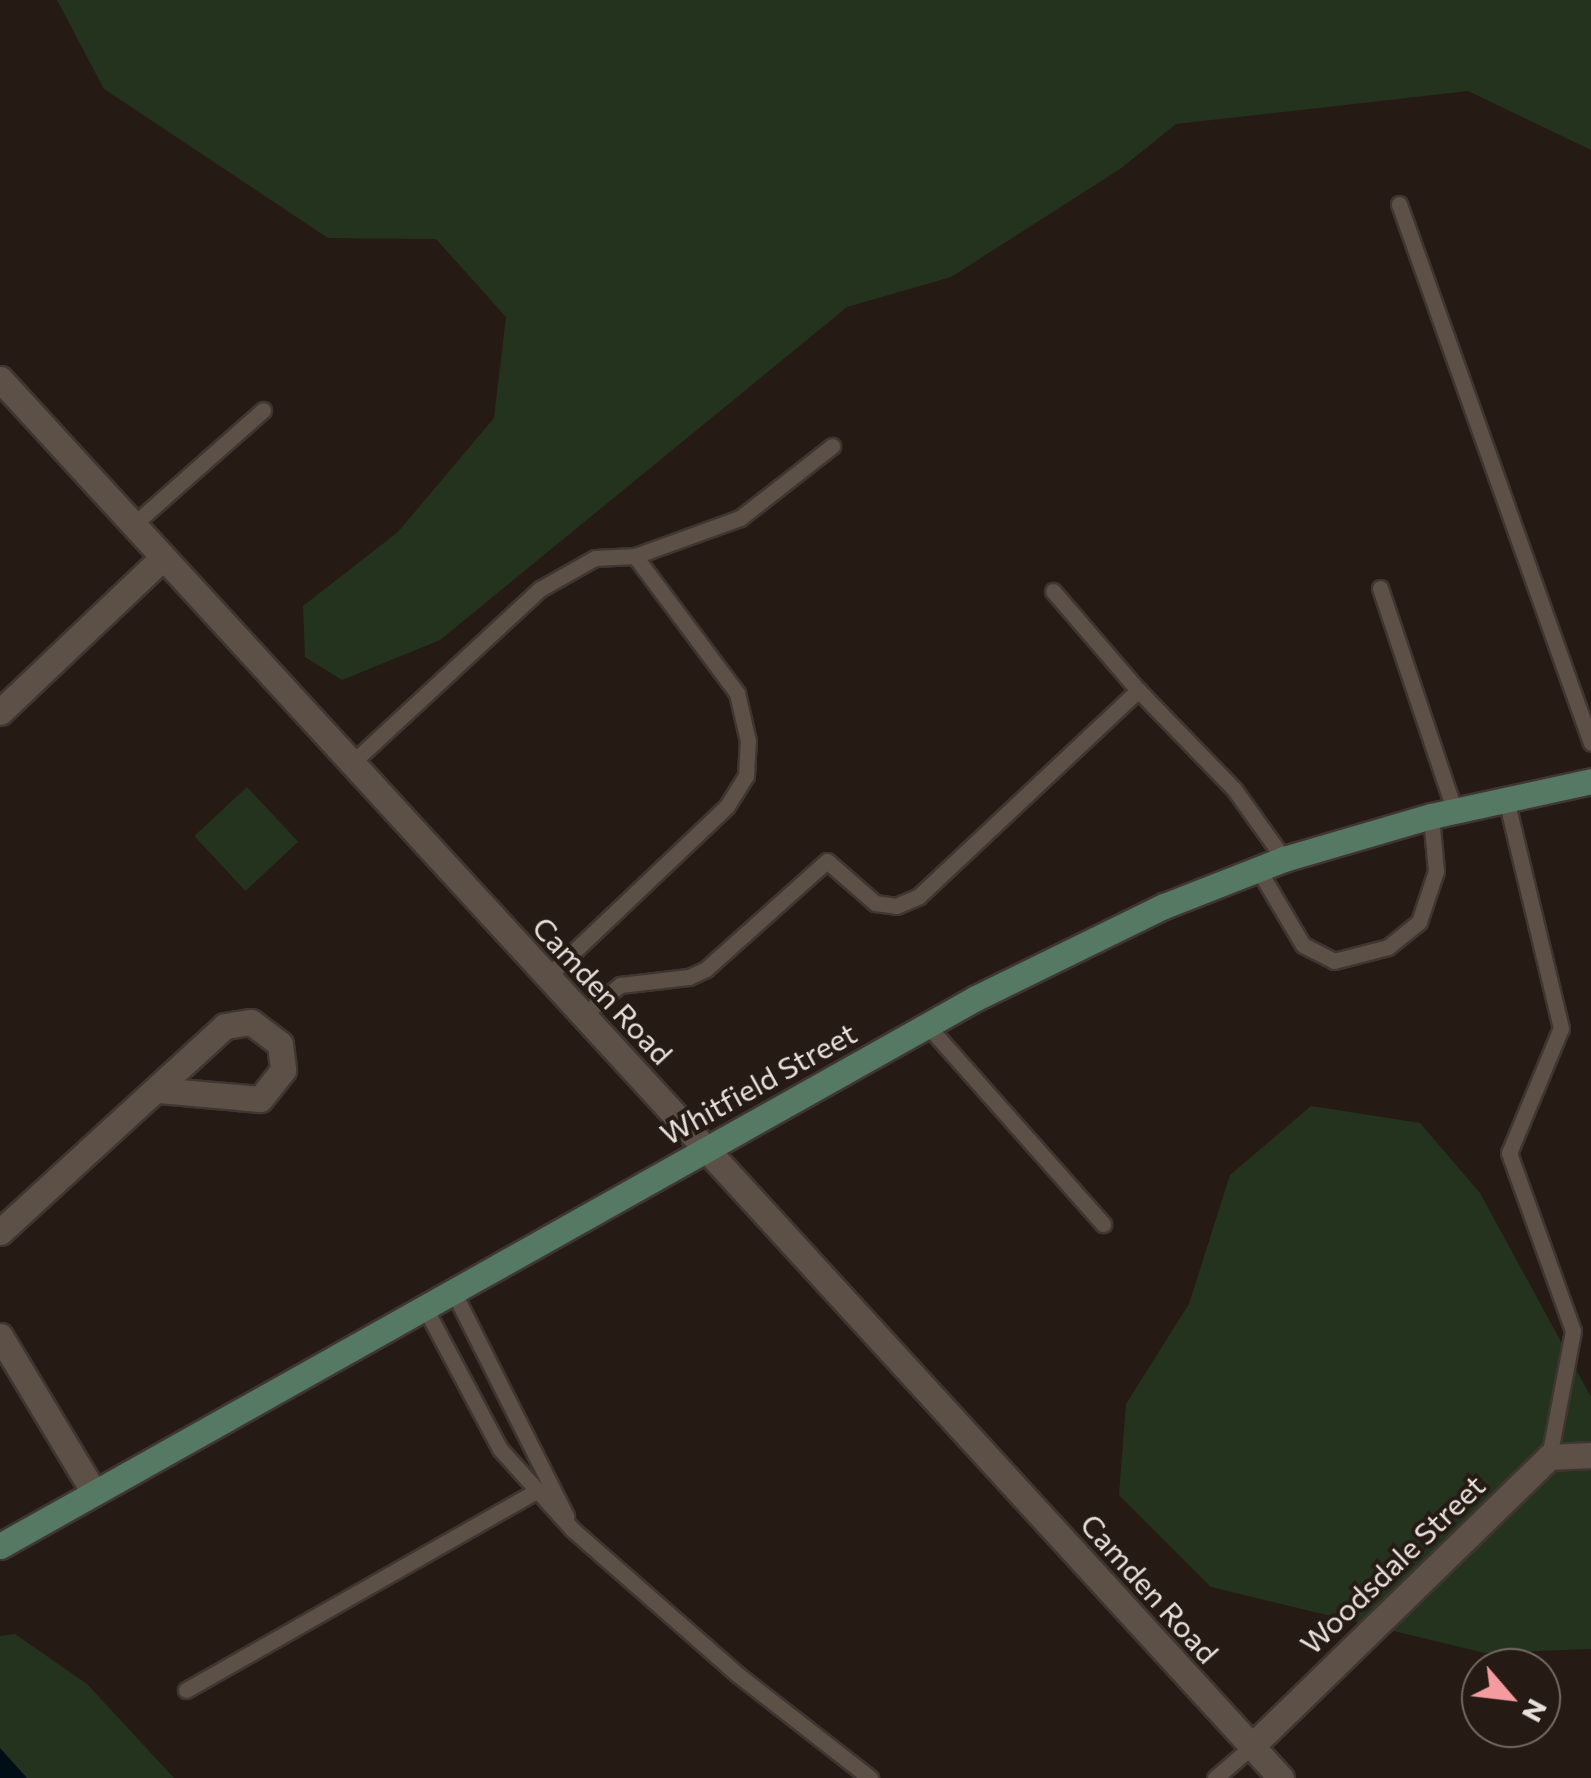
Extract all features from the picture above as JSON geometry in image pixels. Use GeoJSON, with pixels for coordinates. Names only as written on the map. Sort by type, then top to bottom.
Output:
{"type":"FeatureCollection","features":[{"type":"Feature","properties":{"kind":"main road","name":"Whitfield Street"},"geometry":{"type":"LineString","coordinates":[[0,1546],[927,1026],[1164,906],[1284,859],[1443,812],[1591,781]]}},
{"type":"Feature","properties":{"kind":"street","name":"Camden Road"},"geometry":{"type":"LineString","coordinates":[[0,379],[1280,1778]]}},
{"type":"Feature","properties":{"kind":"street"},"geometry":{"type":"LineString","coordinates":[[0,711],[161,559]]}},
{"type":"Feature","properties":{"kind":"street"},"geometry":{"type":"LineString","coordinates":[[0,1232],[225,1026],[251,1022],[280,1044],[283,1070],[260,1099],[158,1090]]}},
{"type":"Feature","properties":{"kind":"street"},"geometry":{"type":"LineString","coordinates":[[0,1336],[93,1491]]}},
{"type":"Feature","properties":{"kind":"street"},"geometry":{"type":"LineString","coordinates":[[1550,1456],[1591,1454]]}},
{"type":"Feature","properties":{"kind":"street","name":"Woodsdale Street"},"geometry":{"type":"LineString","coordinates":[[1251,1747],[1550,1456]]}},
{"type":"Feature","properties":{"kind":"lane"},"geometry":{"type":"LineString","coordinates":[[1398,204],[1591,743]]}},
{"type":"Feature","properties":{"kind":"lane"},"geometry":{"type":"LineString","coordinates":[[132,526],[263,410]]}},
{"type":"Feature","properties":{"kind":"lane"},"geometry":{"type":"LineString","coordinates":[[351,764],[540,588],[595,558],[635,556],[740,518],[832,446]]}},
{"type":"Feature","properties":{"kind":"lane"},"geometry":{"type":"LineString","coordinates":[[547,977],[727,806],[746,776],[748,741],[737,693],[635,556]]}},
{"type":"Feature","properties":{"kind":"lane"},"geometry":{"type":"LineString","coordinates":[[1258,869],[1302,945],[1334,962],[1388,948],[1419,922],[1436,871],[1443,812],[1380,588]]}},
{"type":"Feature","properties":{"kind":"lane"},"geometry":{"type":"LineString","coordinates":[[1053,591],[1138,690],[1234,789],[1284,859]]}},
{"type":"Feature","properties":{"kind":"lane"},"geometry":{"type":"LineString","coordinates":[[583,1015],[620,985],[688,978],[706,969],[827,860],[874,904],[896,906],[919,896],[1138,690]]}},
{"type":"Feature","properties":{"kind":"lane"},"geometry":{"type":"LineString","coordinates":[[1506,798],[1561,1028],[1508,1153],[1573,1331],[1550,1456]]}},
{"type":"Feature","properties":{"kind":"lane"},"geometry":{"type":"LineString","coordinates":[[927,1026],[1102,1224]]}},
{"type":"Feature","properties":{"kind":"lane"},"geometry":{"type":"LineString","coordinates":[[454,1293],[572,1529]]}},
{"type":"Feature","properties":{"kind":"lane"},"geometry":{"type":"LineString","coordinates":[[426,1308],[500,1449],[572,1529],[736,1674],[870,1778]]}},
{"type":"Feature","properties":{"kind":"lane"},"geometry":{"type":"LineString","coordinates":[[1573,1331],[1591,1339]]}},
{"type":"Feature","properties":{"kind":"lane"},"geometry":{"type":"LineString","coordinates":[[186,1690],[538,1491]]}},
{"type":"Feature","properties":{"kind":"lane"},"geometry":{"type":"LineString","coordinates":[[1215,1778],[1251,1747]]}},
{"type":"Feature","properties":{"kind":"green space"},"geometry":{"type":"Polygon","coordinates":[[[57,0],[1591,0],[1591,150],[1468,91],[1176,124],[1120,169],[951,277],[847,307],[440,640],[342,680],[305,657],[303,606],[398,532],[494,418],[506,317],[436,239],[328,238],[104,89],[57,0]]]}},
{"type":"Feature","properties":{"kind":"green space"},"geometry":{"type":"Polygon","coordinates":[[[247,787],[298,842],[245,891],[194,836],[247,787]]]}},
{"type":"Feature","properties":{"kind":"green space"},"geometry":{"type":"Polygon","coordinates":[[[1311,1106],[1420,1123],[1480,1193],[1591,1397],[1591,1649],[1464,1648],[1211,1587],[1119,1495],[1126,1404],[1189,1304],[1230,1175],[1311,1106]]]}},
{"type":"Feature","properties":{"kind":"green space"},"geometry":{"type":"Polygon","coordinates":[[[15,1634],[87,1684],[174,1778],[0,1778],[0,1636],[15,1634]]]}},
{"type":"Feature","properties":{"kind":"shaded area"},"geometry":{"type":"Polygon","coordinates":[[[1,1749],[27,1778],[0,1778],[1,1749]]]}}]}
